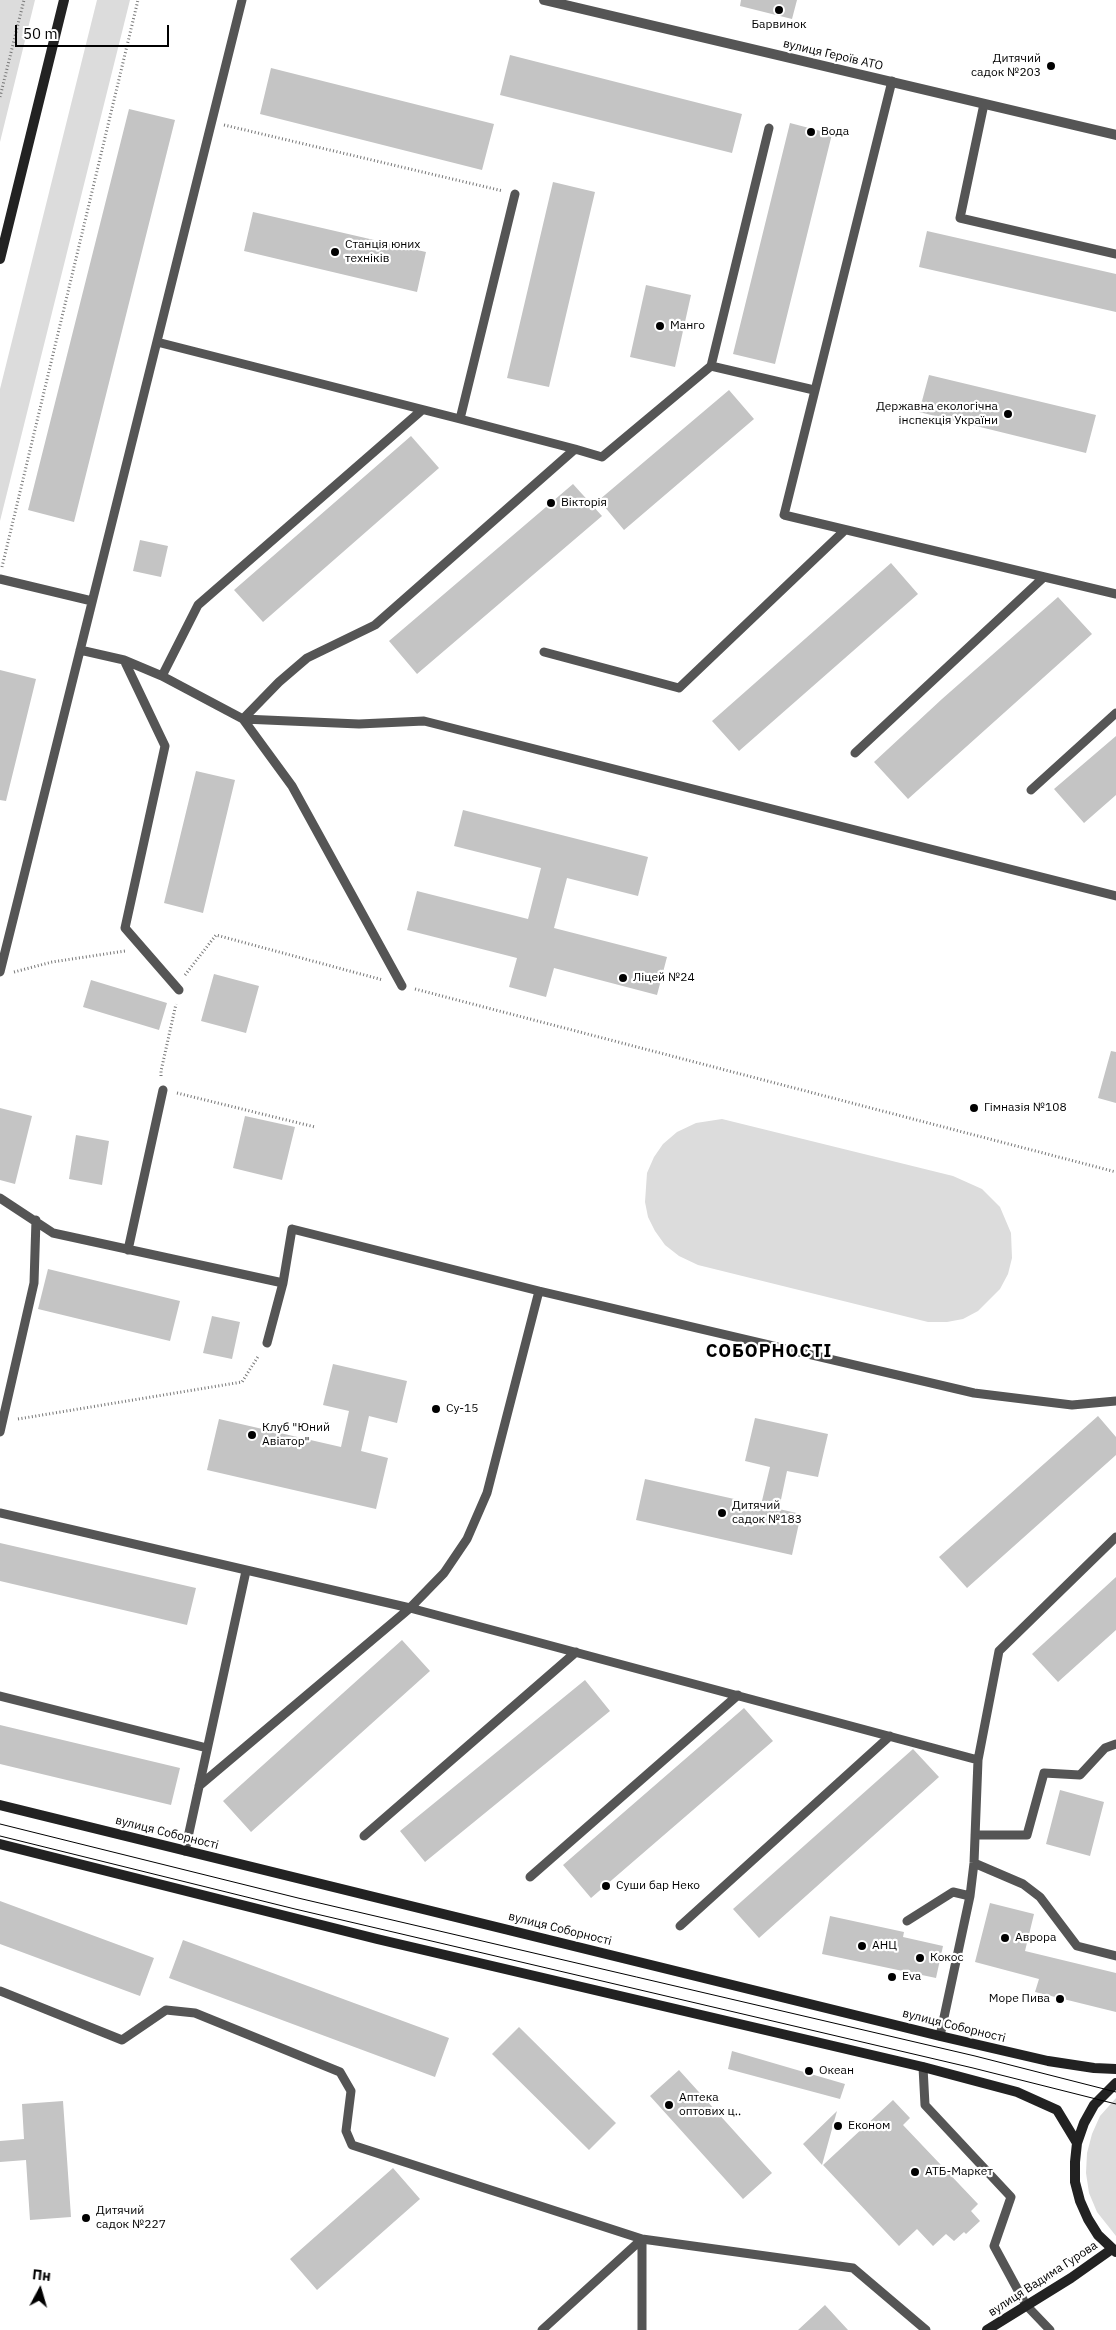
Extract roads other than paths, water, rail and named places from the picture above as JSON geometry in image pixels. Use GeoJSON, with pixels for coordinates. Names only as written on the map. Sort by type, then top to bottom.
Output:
{"type":"FeatureCollection","features":[{"type":"Feature","properties":{"kind":"main road"},"geometry":{"type":"LineString","coordinates":[[0,259],[64,0]]}},
{"type":"Feature","properties":{"kind":"main road","name":"вулиця Соборності"},"geometry":{"type":"LineString","coordinates":[[0,1805],[940,2036],[1048,2061],[1094,2068],[1116,2069]]}},
{"type":"Feature","properties":{"kind":"main road"},"geometry":{"type":"LineString","coordinates":[[0,1844],[377,1939],[923,2067],[1017,2092],[1057,2110],[1078,2142]]}},
{"type":"Feature","properties":{"kind":"main road"},"geometry":{"type":"LineString","coordinates":[[1114,2251],[1098,2235],[1080,2201],[1076,2182],[1075,2162],[1078,2142],[1084,2123],[1094,2105],[1116,2083]]}},
{"type":"Feature","properties":{"kind":"main road","name":"вулиця Вадима Гурова"},"geometry":{"type":"LineString","coordinates":[[987,2330],[1114,2251]]}},
{"type":"Feature","properties":{"kind":"street","name":"вулиця Героїв АТО"},"geometry":{"type":"LineString","coordinates":[[544,0],[1116,135]]}},
{"type":"Feature","properties":{"kind":"lane"},"geometry":{"type":"LineString","coordinates":[[4,972],[92,600],[242,0]]}},
{"type":"Feature","properties":{"kind":"lane"},"geometry":{"type":"LineString","coordinates":[[892,82],[784,515],[1116,594]]}},
{"type":"Feature","properties":{"kind":"lane"},"geometry":{"type":"LineString","coordinates":[[984,104],[960,218],[1116,254]]}},
{"type":"Feature","properties":{"kind":"lane"},"geometry":{"type":"LineString","coordinates":[[157,342],[602,457],[711,366],[769,128]]}},
{"type":"Feature","properties":{"kind":"lane"},"geometry":{"type":"LineString","coordinates":[[460,419],[515,194]]}},
{"type":"Feature","properties":{"kind":"lane"},"geometry":{"type":"LineString","coordinates":[[711,366],[814,390]]}},
{"type":"Feature","properties":{"kind":"lane"},"geometry":{"type":"LineString","coordinates":[[162,676],[198,605],[422,410]]}},
{"type":"Feature","properties":{"kind":"lane"},"geometry":{"type":"LineString","coordinates":[[243,720],[279,682],[307,658],[375,625],[575,449]]}},
{"type":"Feature","properties":{"kind":"lane"},"geometry":{"type":"LineString","coordinates":[[544,652],[679,688],[845,530]]}},
{"type":"Feature","properties":{"kind":"lane"},"geometry":{"type":"LineString","coordinates":[[855,753],[1044,577]]}},
{"type":"Feature","properties":{"kind":"lane"},"geometry":{"type":"LineString","coordinates":[[0,579],[92,600]]}},
{"type":"Feature","properties":{"kind":"lane"},"geometry":{"type":"LineString","coordinates":[[80,650],[124,660],[162,676],[243,720],[292,786],[402,986]]}},
{"type":"Feature","properties":{"kind":"lane"},"geometry":{"type":"LineString","coordinates":[[124,660],[165,746],[125,928],[179,990]]}},
{"type":"Feature","properties":{"kind":"lane"},"geometry":{"type":"LineString","coordinates":[[1031,790],[1116,713]]}},
{"type":"Feature","properties":{"kind":"lane"},"geometry":{"type":"LineString","coordinates":[[243,720],[359,724],[424,721],[1116,896]]}},
{"type":"Feature","properties":{"kind":"lane"},"geometry":{"type":"LineString","coordinates":[[128,1250],[163,1090]]}},
{"type":"Feature","properties":{"kind":"lane"},"geometry":{"type":"LineString","coordinates":[[0,1198],[53,1233],[283,1283]]}},
{"type":"Feature","properties":{"kind":"lane"},"geometry":{"type":"LineString","coordinates":[[0,1432],[34,1283],[36,1220]]}},
{"type":"Feature","properties":{"kind":"lane"},"geometry":{"type":"LineString","coordinates":[[267,1344],[283,1283],[292,1229],[539,1291],[974,1393],[1072,1405],[1116,1401]]}},
{"type":"Feature","properties":{"kind":"lane"},"geometry":{"type":"LineString","coordinates":[[199,1786],[410,1608],[449,1566],[467,1539],[484,1501],[539,1291]]}},
{"type":"Feature","properties":{"kind":"lane"},"geometry":{"type":"LineString","coordinates":[[0,1513],[410,1608],[978,1760]]}},
{"type":"Feature","properties":{"kind":"lane"},"geometry":{"type":"LineString","coordinates":[[940,2036],[970,1896],[974,1863],[978,1760],[999,1652],[1116,1537]]}},
{"type":"Feature","properties":{"kind":"lane"},"geometry":{"type":"LineString","coordinates":[[185,1851],[246,1571]]}},
{"type":"Feature","properties":{"kind":"lane"},"geometry":{"type":"LineString","coordinates":[[364,1836],[576,1652]]}},
{"type":"Feature","properties":{"kind":"lane"},"geometry":{"type":"LineString","coordinates":[[530,1877],[738,1695]]}},
{"type":"Feature","properties":{"kind":"lane"},"geometry":{"type":"LineString","coordinates":[[0,1696],[207,1748]]}},
{"type":"Feature","properties":{"kind":"lane"},"geometry":{"type":"LineString","coordinates":[[680,1926],[890,1736]]}},
{"type":"Feature","properties":{"kind":"lane"},"geometry":{"type":"LineString","coordinates":[[975,1835],[1027,1835],[1044,1773],[1080,1775],[1106,1748],[1116,1744]]}},
{"type":"Feature","properties":{"kind":"lane"},"geometry":{"type":"LineString","coordinates":[[974,1863],[1023,1884],[1040,1897],[1077,1946],[1116,1956]]}},
{"type":"Feature","properties":{"kind":"lane"},"geometry":{"type":"LineString","coordinates":[[907,1921],[953,1892],[970,1896]]}},
{"type":"Feature","properties":{"kind":"lane"},"geometry":{"type":"LineString","coordinates":[[0,1990],[122,2040],[166,2010],[195,2013],[340,2072],[350,2091],[346,2130],[352,2145],[642,2239],[853,2268],[926,2330]]}},
{"type":"Feature","properties":{"kind":"lane"},"geometry":{"type":"LineString","coordinates":[[923,2067],[925,2105],[1011,2197],[994,2246],[1026,2305],[1050,2330]]}},
{"type":"Feature","properties":{"kind":"lane"},"geometry":{"type":"LineString","coordinates":[[542,2330],[642,2239]]}},
{"type":"Feature","properties":{"kind":"lane"},"geometry":{"type":"LineString","coordinates":[[642,2239],[642,2330]]}},
{"type":"Feature","properties":{"kind":"tram line"},"geometry":{"type":"LineString","coordinates":[[0,1824],[298,1898],[975,2056],[1116,2092]]}},
{"type":"Feature","properties":{"kind":"tram line"},"geometry":{"type":"LineString","coordinates":[[0,1836],[295,1909],[973,2068],[1116,2104]]}},
{"type":"Feature","properties":{"kind":"place","name":"Барвинок"},"geometry":{"type":"Point","coordinates":[779,10]}},
{"type":"Feature","properties":{"kind":"place","name":"Дитячий садок №203"},"geometry":{"type":"Point","coordinates":[1051,66]}},
{"type":"Feature","properties":{"kind":"place","name":"Вода"},"geometry":{"type":"Point","coordinates":[811,132]}},
{"type":"Feature","properties":{"kind":"place","name":"Станція юних техніків"},"geometry":{"type":"Point","coordinates":[335,252]}},
{"type":"Feature","properties":{"kind":"place","name":"Манго"},"geometry":{"type":"Point","coordinates":[660,326]}},
{"type":"Feature","properties":{"kind":"place","name":"Державна екологічна інспекція України"},"geometry":{"type":"Point","coordinates":[1008,414]}},
{"type":"Feature","properties":{"kind":"place","name":"Вікторія"},"geometry":{"type":"Point","coordinates":[551,503]}},
{"type":"Feature","properties":{"kind":"place","name":"Ліцей №24"},"geometry":{"type":"Point","coordinates":[623,978]}},
{"type":"Feature","properties":{"kind":"place","name":"Гімназія №108"},"geometry":{"type":"Point","coordinates":[974,1108]}},
{"type":"Feature","properties":{"kind":"place","name":"Су-15"},"geometry":{"type":"Point","coordinates":[436,1409]}},
{"type":"Feature","properties":{"kind":"place","name":"Клуб \"Юний Авіатор\""},"geometry":{"type":"Point","coordinates":[252,1435]}},
{"type":"Feature","properties":{"kind":"place","name":"Дитячий садок №183"},"geometry":{"type":"Point","coordinates":[722,1513]}},
{"type":"Feature","properties":{"kind":"place","name":"Суши бар Неко"},"geometry":{"type":"Point","coordinates":[606,1886]}},
{"type":"Feature","properties":{"kind":"place","name":"Аврора"},"geometry":{"type":"Point","coordinates":[1005,1938]}},
{"type":"Feature","properties":{"kind":"place","name":"АНЦ"},"geometry":{"type":"Point","coordinates":[862,1946]}},
{"type":"Feature","properties":{"kind":"place","name":"Кокос"},"geometry":{"type":"Point","coordinates":[920,1958]}},
{"type":"Feature","properties":{"kind":"place","name":"Eva"},"geometry":{"type":"Point","coordinates":[892,1977]}},
{"type":"Feature","properties":{"kind":"place","name":"Море Пива"},"geometry":{"type":"Point","coordinates":[1060,1999]}},
{"type":"Feature","properties":{"kind":"place","name":"Океан"},"geometry":{"type":"Point","coordinates":[809,2071]}},
{"type":"Feature","properties":{"kind":"place","name":"Аптека оптових ц‥"},"geometry":{"type":"Point","coordinates":[669,2105]}},
{"type":"Feature","properties":{"kind":"place","name":"Економ"},"geometry":{"type":"Point","coordinates":[838,2126]}},
{"type":"Feature","properties":{"kind":"place","name":"АТБ-Маркет"},"geometry":{"type":"Point","coordinates":[915,2172]}},
{"type":"Feature","properties":{"kind":"place","name":"Дитячий садок №227"},"geometry":{"type":"Point","coordinates":[86,2218]}},
{"type":"Feature","properties":{"kind":"district","name":"СОБОРНОСТІ"},"geometry":{"type":"Point","coordinates":[769,1352]}}]}
